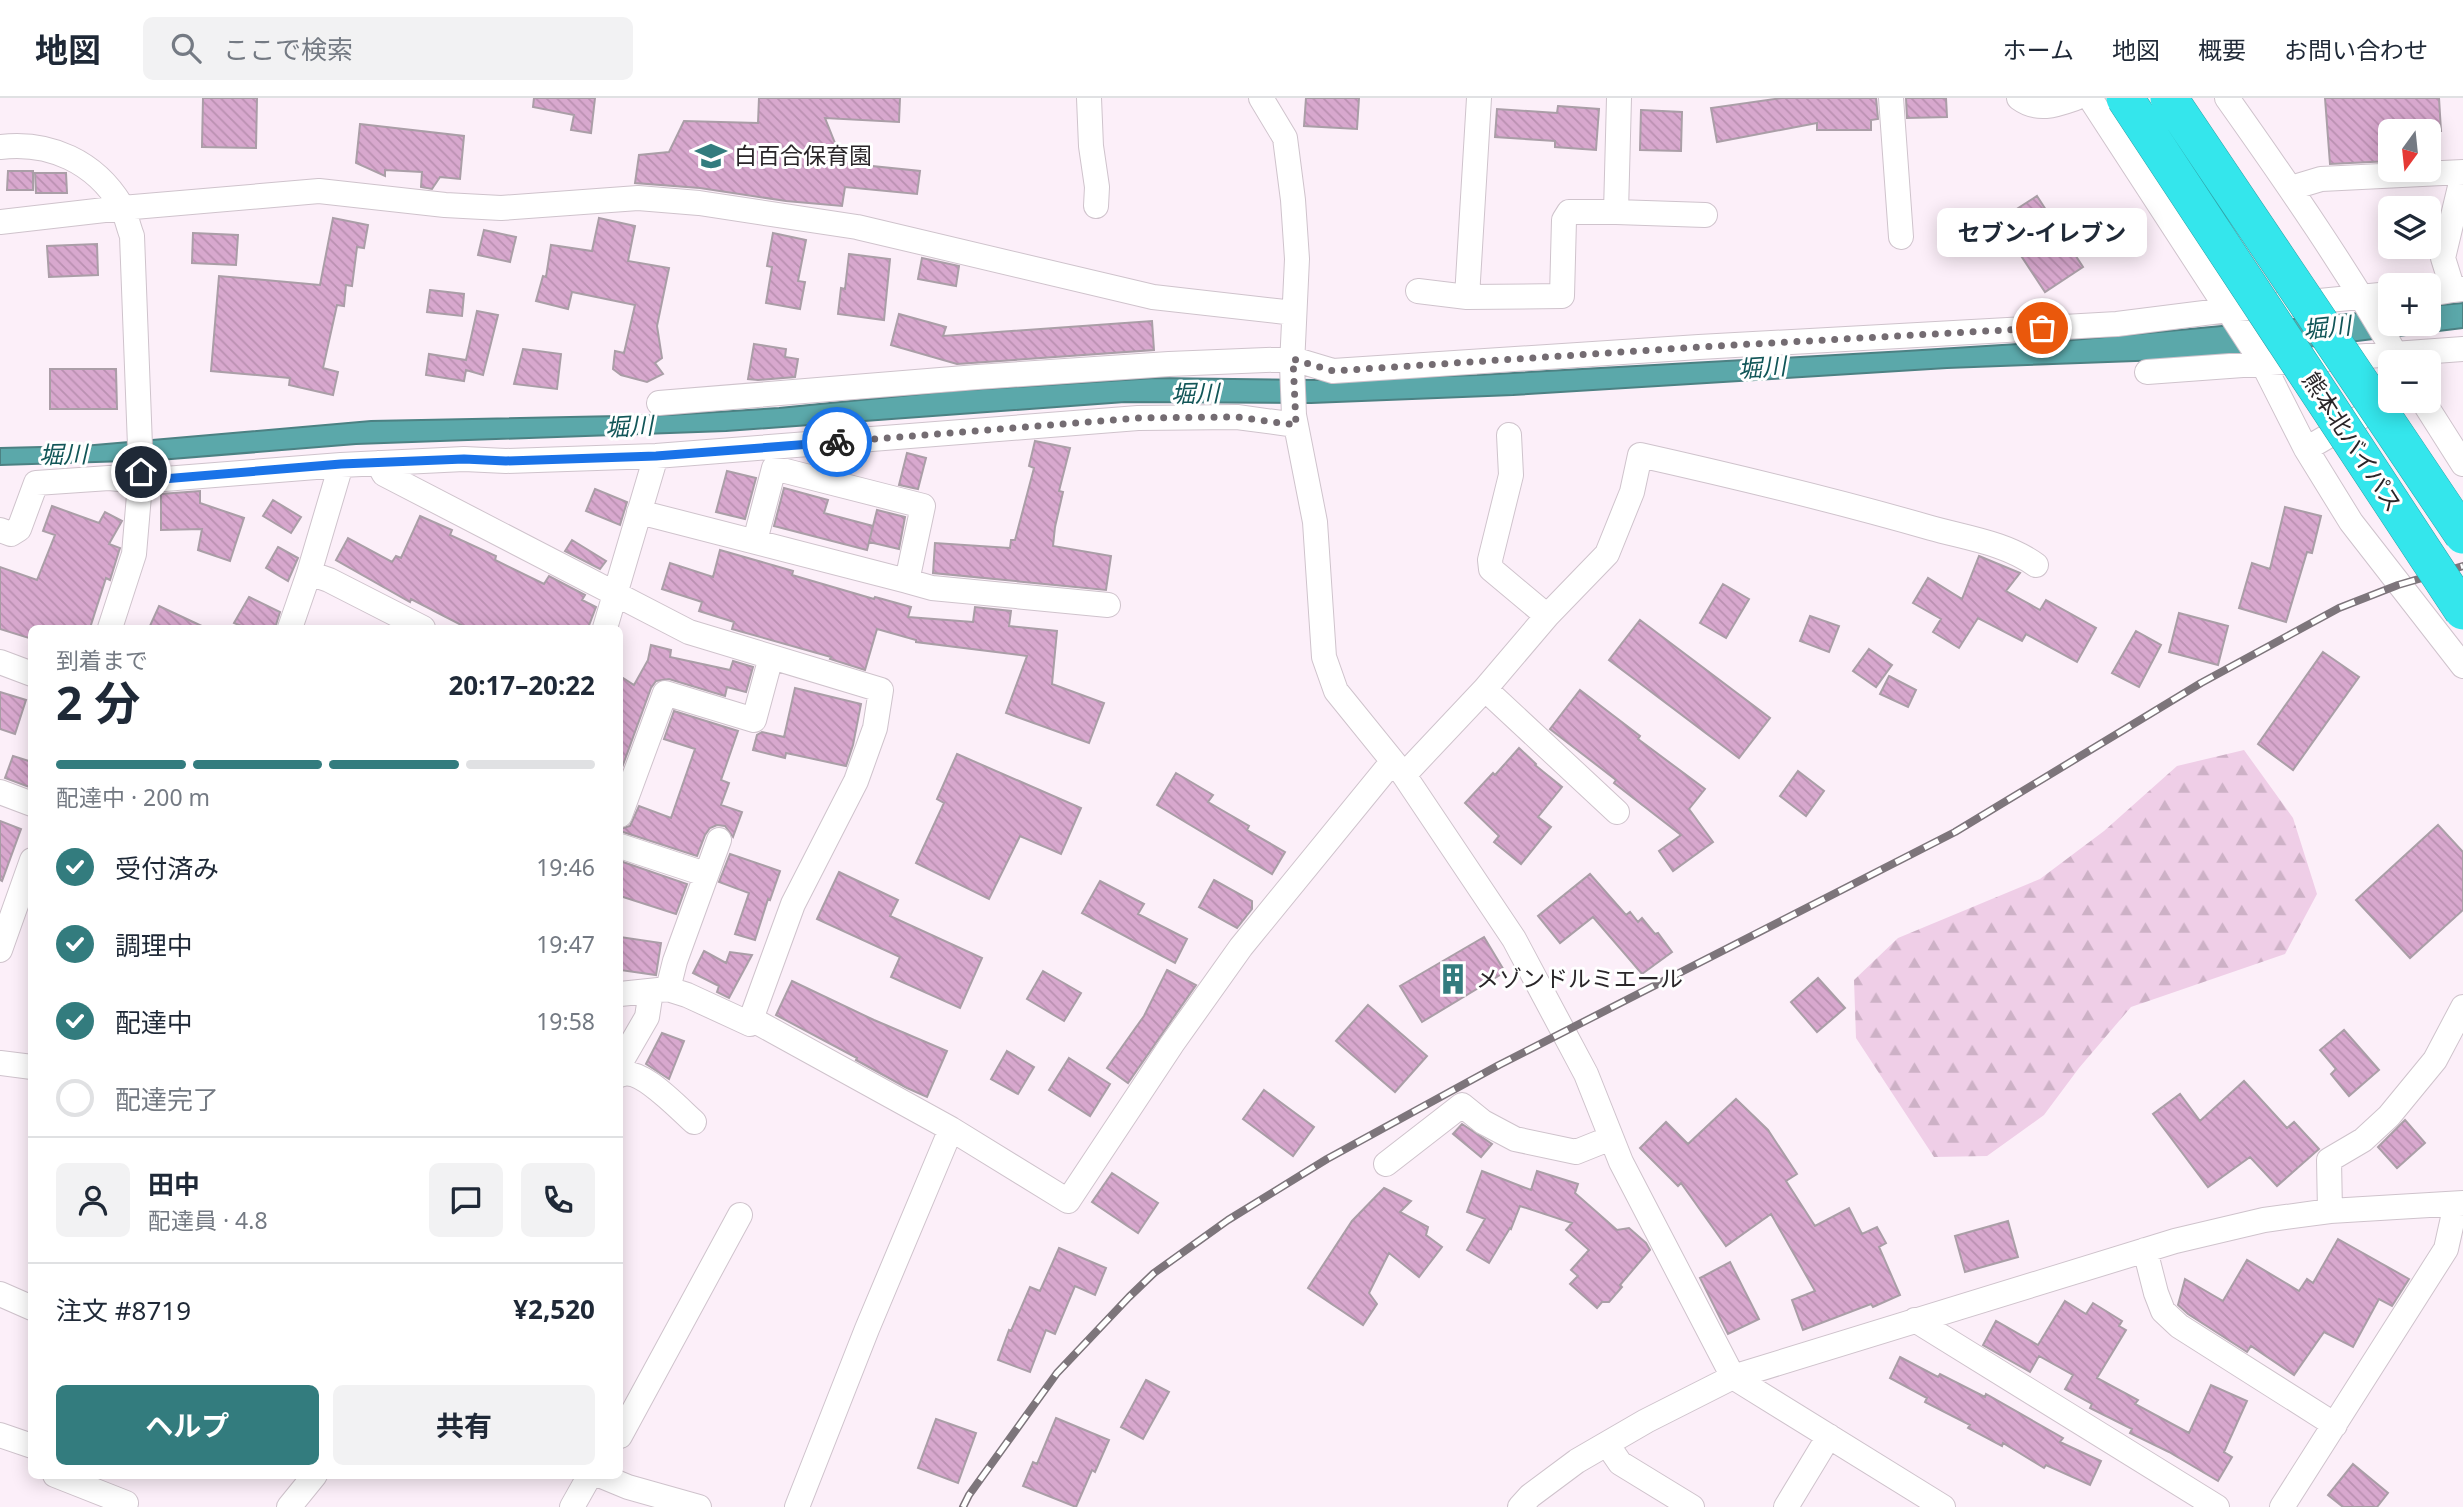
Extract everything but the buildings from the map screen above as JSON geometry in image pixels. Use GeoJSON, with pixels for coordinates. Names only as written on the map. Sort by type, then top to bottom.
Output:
{"type":"FeatureCollection","features":[{"type":"Feature","properties":{"kind":"highway","name":"熊本北バイパス"},"geometry":{"type":"LineString","coordinates":[[2125,98],[2463,611]]}},
{"type":"Feature","properties":{"kind":"highway","name":"熊本北バイパス"},"geometry":{"type":"LineString","coordinates":[[2169,98],[2458,540]]}},
{"type":"Feature","properties":{"kind":"street"},"geometry":{"type":"LineString","coordinates":[[1089,98],[1091,146],[1097,187],[1096,206]]}},
{"type":"Feature","properties":{"kind":"street"},"geometry":{"type":"LineString","coordinates":[[1261,98],[1285,138],[1293,200],[1297,259],[1292,362],[1295,420],[1315,522],[1324,657],[1336,691],[1398,768],[1514,939],[1586,1074],[1621,1162],[1733,1377],[1943,1507]]}},
{"type":"Feature","properties":{"kind":"street"},"geometry":{"type":"LineString","coordinates":[[1467,297],[1479,98]]}},
{"type":"Feature","properties":{"kind":"street"},"geometry":{"type":"LineString","coordinates":[[1616,212],[1619,98]]}},
{"type":"Feature","properties":{"kind":"street"},"geometry":{"type":"LineString","coordinates":[[1891,98],[1901,237]]}},
{"type":"Feature","properties":{"kind":"street"},"geometry":{"type":"LineString","coordinates":[[2019,98],[2026,103],[2049,107],[2076,98]]}},
{"type":"Feature","properties":{"kind":"street"},"geometry":{"type":"LineString","coordinates":[[2090,98],[2262,362],[2306,449],[2351,522],[2463,665]]}},
{"type":"Feature","properties":{"kind":"street"},"geometry":{"type":"LineString","coordinates":[[2227,98],[2291,188],[2366,303],[2393,350]]}},
{"type":"Feature","properties":{"kind":"street"},"geometry":{"type":"LineString","coordinates":[[0,147],[29,145],[81,162],[104,181],[122,208],[132,236],[140,477],[134,554],[111,625]]}},
{"type":"Feature","properties":{"kind":"street"},"geometry":{"type":"LineString","coordinates":[[2291,188],[2321,179],[2463,173],[2443,258],[2448,291]]}},
{"type":"Feature","properties":{"kind":"street"},"geometry":{"type":"LineString","coordinates":[[0,222],[122,208],[319,191],[444,205],[501,208],[638,198],[699,203],[857,227],[1153,297],[1294,313]]}},
{"type":"Feature","properties":{"kind":"street"},"geometry":{"type":"LineString","coordinates":[[1418,291],[1467,297],[1562,296],[1564,220],[1569,212],[1705,215]]}},
{"type":"Feature","properties":{"kind":"street"},"geometry":{"type":"LineString","coordinates":[[659,403],[1089,368],[1292,362],[1333,371],[2117,324],[2366,303],[2378,298]]}},
{"type":"Feature","properties":{"kind":"street"},"geometry":{"type":"LineString","coordinates":[[2441,351],[2463,349]]}},
{"type":"Feature","properties":{"kind":"street"},"geometry":{"type":"LineString","coordinates":[[2147,372],[2262,362],[2378,357]]}},
{"type":"Feature","properties":{"kind":"street"},"geometry":{"type":"LineString","coordinates":[[2332,360],[2367,414],[2458,540]]}},
{"type":"Feature","properties":{"kind":"street"},"geometry":{"type":"LineString","coordinates":[[2306,449],[2378,407]]}},
{"type":"Feature","properties":{"kind":"street"},"geometry":{"type":"LineString","coordinates":[[2431,413],[2463,464]]}},
{"type":"Feature","properties":{"kind":"street"},"geometry":{"type":"LineString","coordinates":[[0,530],[11,534],[19,529],[36,483],[341,464],[656,456],[1138,418],[1237,417],[1295,420]]}},
{"type":"Feature","properties":{"kind":"street"},"geometry":{"type":"LineString","coordinates":[[1508,435],[1511,475],[1490,560],[1491,569],[1547,616]]}},
{"type":"Feature","properties":{"kind":"street"},"geometry":{"type":"LineString","coordinates":[[755,1021],[951,1129],[1068,1201],[1172,1044],[1241,947],[1398,768],[1485,689],[1547,616],[1607,554],[1632,492],[1640,455],[1767,483],[1907,521],[2020,553],[2036,565]]}},
{"type":"Feature","properties":{"kind":"street"},"geometry":{"type":"LineString","coordinates":[[606,625],[656,456]]}},
{"type":"Feature","properties":{"kind":"street"},"geometry":{"type":"LineString","coordinates":[[378,463],[384,474],[689,632],[881,690],[874,728],[856,781],[793,904],[754,1011],[755,1021]]}},
{"type":"Feature","properties":{"kind":"street"},"geometry":{"type":"LineString","coordinates":[[291,625],[341,464]]}},
{"type":"Feature","properties":{"kind":"street"},"geometry":{"type":"LineString","coordinates":[[755,541],[774,468],[923,506],[906,581]]}},
{"type":"Feature","properties":{"kind":"street"},"geometry":{"type":"LineString","coordinates":[[639,512],[932,588],[1108,605]]}},
{"type":"Feature","properties":{"kind":"street"},"geometry":{"type":"LineString","coordinates":[[309,573],[329,580],[417,625]]}},
{"type":"Feature","properties":{"kind":"street"},"geometry":{"type":"LineString","coordinates":[[623,807],[665,693],[754,720],[771,657]]}},
{"type":"Feature","properties":{"kind":"street"},"geometry":{"type":"LineString","coordinates":[[0,662],[28,672]]}},
{"type":"Feature","properties":{"kind":"street"},"geometry":{"type":"LineString","coordinates":[[1485,689],[1617,813]]}},
{"type":"Feature","properties":{"kind":"street"},"geometry":{"type":"LineString","coordinates":[[0,792],[28,802]]}},
{"type":"Feature","properties":{"kind":"street"},"geometry":{"type":"LineString","coordinates":[[623,1059],[675,961],[719,840]]}},
{"type":"Feature","properties":{"kind":"street"},"geometry":{"type":"LineString","coordinates":[[623,847],[705,874]]}},
{"type":"Feature","properties":{"kind":"street"},"geometry":{"type":"LineString","coordinates":[[0,950],[5,921],[28,869]]}},
{"type":"Feature","properties":{"kind":"street"},"geometry":{"type":"LineString","coordinates":[[623,994],[659,990],[687,995],[750,1024],[755,1021]]}},
{"type":"Feature","properties":{"kind":"street"},"geometry":{"type":"LineString","coordinates":[[2330,1211],[2329,1160],[2363,1140],[2389,1116],[2435,1060],[2463,1007]]}},
{"type":"Feature","properties":{"kind":"street"},"geometry":{"type":"LineString","coordinates":[[0,1063],[28,1067]]}},
{"type":"Feature","properties":{"kind":"street"},"geometry":{"type":"LineString","coordinates":[[623,1074],[632,1073],[645,1080],[694,1122]]}},
{"type":"Feature","properties":{"kind":"street"},"geometry":{"type":"LineString","coordinates":[[1386,1164],[1462,1105],[1483,1122],[1515,1139],[1576,1152],[1611,1138]]}},
{"type":"Feature","properties":{"kind":"street"},"geometry":{"type":"LineString","coordinates":[[797,1507],[852,1365],[951,1129]]}},
{"type":"Feature","properties":{"kind":"street"},"geometry":{"type":"LineString","coordinates":[[1520,1507],[1530,1496],[1577,1461],[1733,1377],[2145,1250],[2264,1220],[2330,1211],[2459,1204],[2454,1254],[2335,1425],[2282,1507]]}},
{"type":"Feature","properties":{"kind":"street"},"geometry":{"type":"LineString","coordinates":[[623,1430],[740,1215]]}},
{"type":"Feature","properties":{"kind":"street"},"geometry":{"type":"LineString","coordinates":[[2145,1250],[2163,1311],[2179,1326],[2335,1425]]}},
{"type":"Feature","properties":{"kind":"street"},"geometry":{"type":"LineString","coordinates":[[0,1294],[28,1306]]}},
{"type":"Feature","properties":{"kind":"street"},"geometry":{"type":"LineString","coordinates":[[1915,1320],[2217,1507]]}},
{"type":"Feature","properties":{"kind":"street"},"geometry":{"type":"LineString","coordinates":[[0,1435],[28,1445]]}},
{"type":"Feature","properties":{"kind":"street"},"geometry":{"type":"LineString","coordinates":[[1786,1507],[1829,1436]]}},
{"type":"Feature","properties":{"kind":"street"},"geometry":{"type":"LineString","coordinates":[[1606,1444],[1620,1463],[1692,1507]]}},
{"type":"Feature","properties":{"kind":"street"},"geometry":{"type":"LineString","coordinates":[[65,1479],[126,1503]]}},
{"type":"Feature","properties":{"kind":"street"},"geometry":{"type":"LineString","coordinates":[[289,1507],[312,1479]]}},
{"type":"Feature","properties":{"kind":"street"},"geometry":{"type":"LineString","coordinates":[[572,1507],[588,1479]]}},
{"type":"Feature","properties":{"kind":"street"},"geometry":{"type":"LineString","coordinates":[[609,1479],[699,1507]]}},
{"type":"Feature","properties":{"kind":"green space"},"geometry":{"type":"Polygon","coordinates":[[[2244,750],[2293,818],[2317,894],[2285,954],[2131,1007],[2079,1068],[2044,1115],[1987,1156],[1934,1157],[1856,1038],[1854,980],[1898,938],[2040,879],[2104,831],[2177,766],[2244,750]]]}},
{"type":"Feature","properties":{"kind":"water"},"geometry":{"type":"Polygon","coordinates":[[[2463,303],[2463,328],[2441,331],[2441,305],[2463,303]]]}},
{"type":"Feature","properties":{"kind":"water","name":"堀川"},"geometry":{"type":"Polygon","coordinates":[[[2378,311],[2378,336],[2398,336],[2218,358],[1947,368],[1513,395],[1311,403],[1125,402],[726,431],[356,444],[159,460],[0,465],[0,448],[83,446],[371,421],[669,415],[779,408],[952,391],[1155,378],[1315,380],[1477,375],[2052,342],[2378,311]]]}},
{"type":"Feature","properties":{"kind":"railway"},"geometry":{"type":"LineString","coordinates":[[963,1507],[1057,1373],[1154,1273],[1228,1220],[1327,1159],[1499,1065],[1955,832],[2201,683],[2339,608],[2398,585],[2463,566]]}},
{"type":"Feature","properties":{"kind":"way so far"},"geometry":{"type":"LineString","coordinates":[[837,442],[1138,418],[1237,417],[1296,425],[1293,359],[1333,371],[2042,328]]}},
{"type":"Feature","properties":{"kind":"place","name":"白百合保育園"},"geometry":{"type":"Point","coordinates":[711,156]}},
{"type":"Feature","properties":{"kind":"place","name":"セブン-イレブン"},"geometry":{"type":"Point","coordinates":[2042,328]}},
{"type":"Feature","properties":{"kind":"place","name":"メゾンドルミエール"},"geometry":{"type":"Point","coordinates":[1453,979]}},
{"type":"Feature","properties":{"kind":"route"},"geometry":{"type":"LineString","coordinates":[[141,472],[139,481],[341,464],[656,456],[837,442]]}}]}
